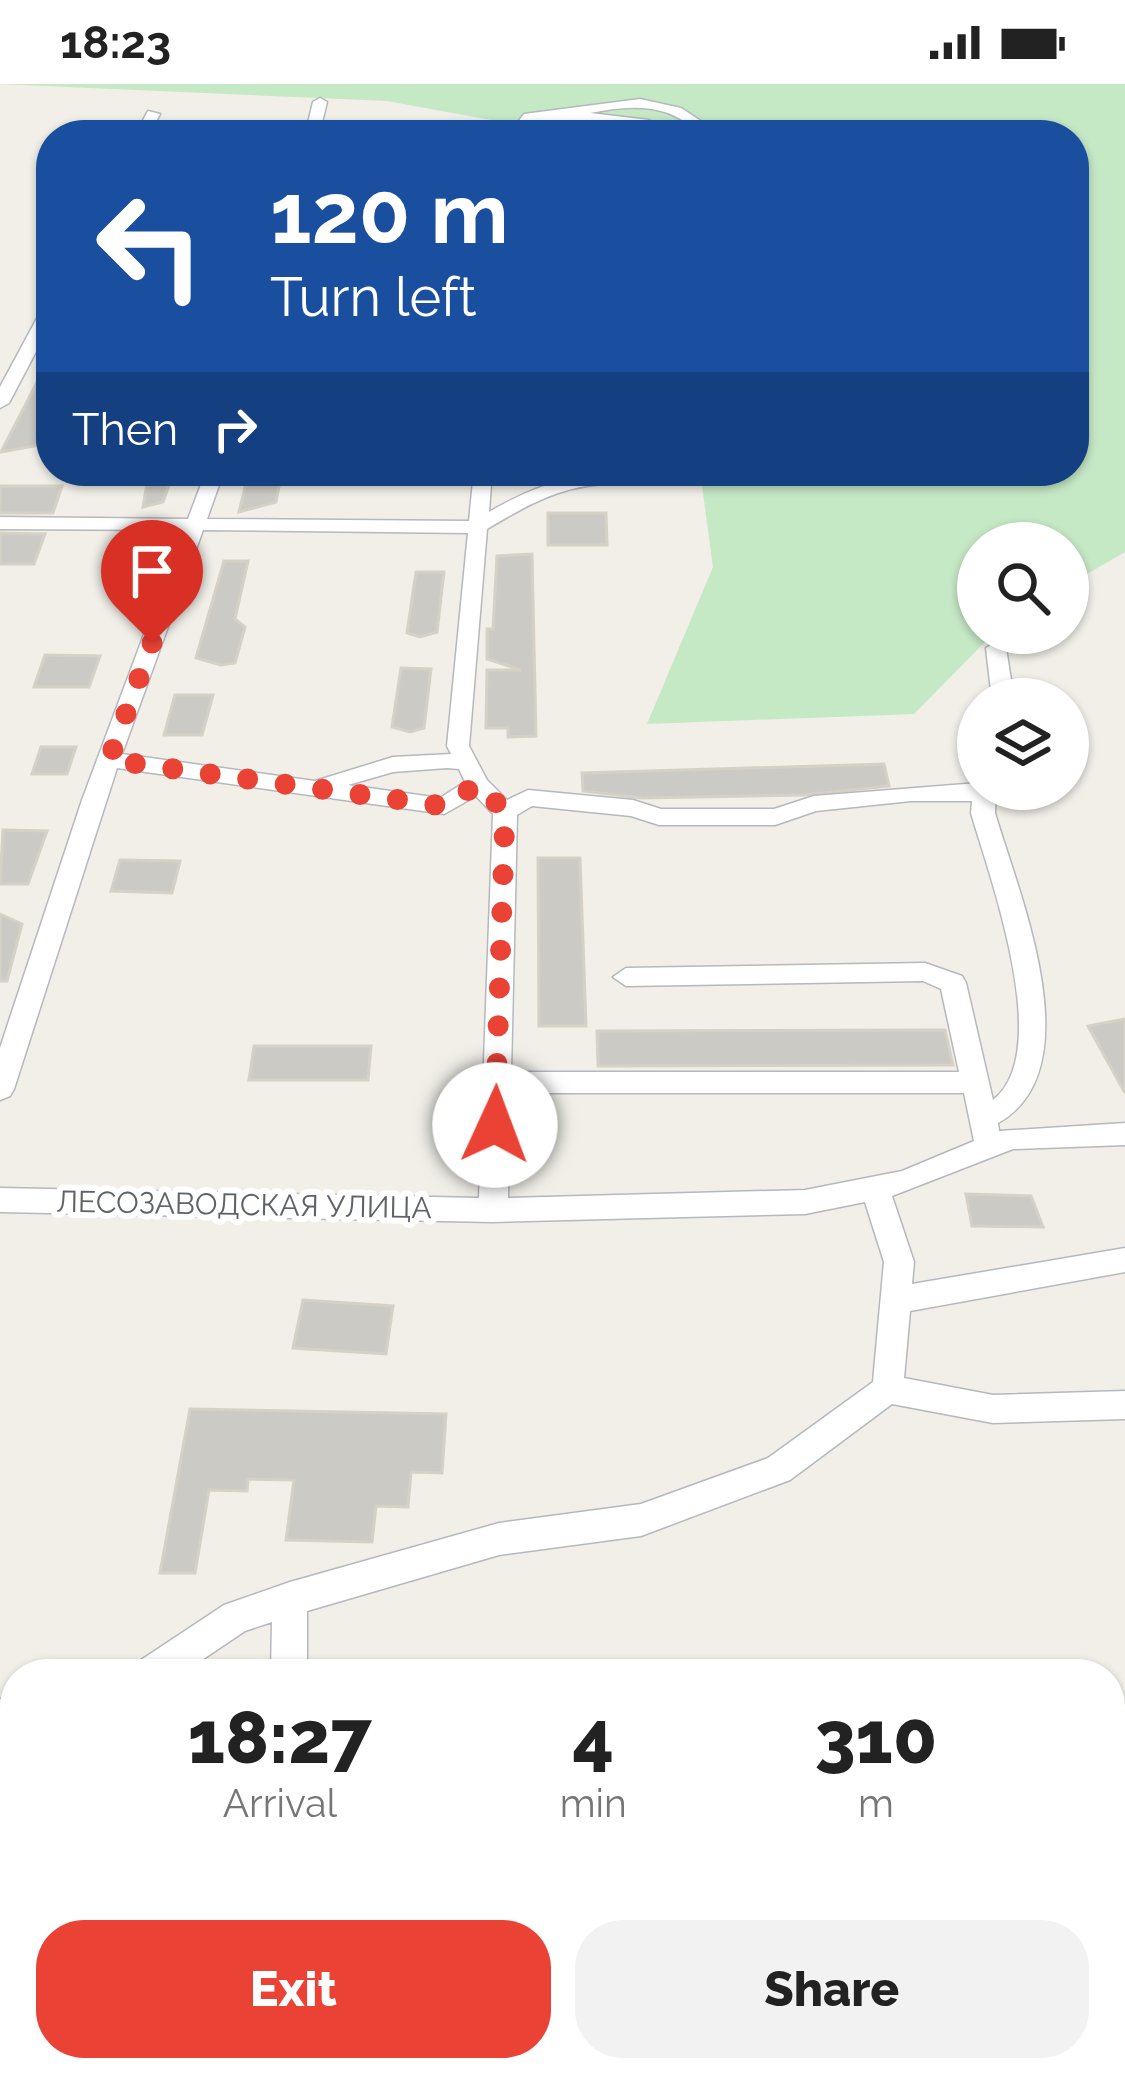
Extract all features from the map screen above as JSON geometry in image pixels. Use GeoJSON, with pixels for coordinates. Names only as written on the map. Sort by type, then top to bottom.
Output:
{"type":"FeatureCollection","features":[{"type":"Feature","properties":{"kind":"street"},"geometry":{"type":"LineString","coordinates":[[316,120],[320,102]]}},
{"type":"Feature","properties":{"kind":"street"},"geometry":{"type":"LineString","coordinates":[[558,117],[608,102],[665,105],[690,120]]}},
{"type":"Feature","properties":{"kind":"street"},"geometry":{"type":"LineString","coordinates":[[150,120],[153,114]]}},
{"type":"Feature","properties":{"kind":"street"},"geometry":{"type":"LineString","coordinates":[[527,120],[614,120]]}},
{"type":"Feature","properties":{"kind":"street"},"geometry":{"type":"LineString","coordinates":[[0,403],[36,335]]}},
{"type":"Feature","properties":{"kind":"street"},"geometry":{"type":"LineString","coordinates":[[0,1088],[109,760],[209,486]]}},
{"type":"Feature","properties":{"kind":"street"},"geometry":{"type":"LineString","coordinates":[[481,486],[458,746],[472,773],[505,812],[493,1210]]}},
{"type":"Feature","properties":{"kind":"street"},"geometry":{"type":"LineString","coordinates":[[0,523],[477,527],[538,491],[556,486]]}},
{"type":"Feature","properties":{"kind":"street"},"geometry":{"type":"LineString","coordinates":[[317,788],[399,763],[442,758],[472,773]]}},
{"type":"Feature","properties":{"kind":"street"},"geometry":{"type":"LineString","coordinates":[[109,760],[444,806],[472,773]]}},
{"type":"Feature","properties":{"kind":"street"},"geometry":{"type":"LineString","coordinates":[[505,812],[528,798],[632,808],[659,817],[775,817],[814,804],[957,792]]}},
{"type":"Feature","properties":{"kind":"street"},"geometry":{"type":"LineString","coordinates":[[983,810],[1031,983],[1032,1043],[1011,1101],[986,1133]]}},
{"type":"Feature","properties":{"kind":"street"},"geometry":{"type":"LineString","coordinates":[[626,977],[925,972],[953,983],[986,1133]]}},
{"type":"Feature","properties":{"kind":"street"},"geometry":{"type":"LineString","coordinates":[[496,1082],[973,1083]]}},
{"type":"Feature","properties":{"kind":"street","name":"ЛЕСОЗАВОДСКАЯ УЛИЦА"},"geometry":{"type":"LineString","coordinates":[[0,1200],[493,1210],[740,1206],[805,1202],[905,1182],[986,1133],[1010,1138],[1125,1134]]}},
{"type":"Feature","properties":{"kind":"street"},"geometry":{"type":"LineString","coordinates":[[874,1188],[899,1262],[888,1389]]}},
{"type":"Feature","properties":{"kind":"street"},"geometry":{"type":"LineString","coordinates":[[896,1300],[1125,1260]]}},
{"type":"Feature","properties":{"kind":"street"},"geometry":{"type":"LineString","coordinates":[[173,1659],[236,1617],[290,1599],[500,1539],[641,1520],[778,1469],[888,1389],[993,1409],[1125,1405]]}},
{"type":"Feature","properties":{"kind":"street"},"geometry":{"type":"LineString","coordinates":[[289,1659],[290,1599]]}},
{"type":"Feature","properties":{"kind":"green space"},"geometry":{"type":"Polygon","coordinates":[[[0,84],[1125,84],[1125,552],[1089,573],[1089,522],[957,522],[957,654],[973,654],[914,714],[647,724],[713,567],[702,486],[1089,486],[1089,120],[490,120],[387,101],[0,84]]]}},
{"type":"Feature","properties":{"kind":"building"},"geometry":{"type":"Polygon","coordinates":[[[36,384],[36,446],[1,452],[36,384]]]}},
{"type":"Feature","properties":{"kind":"building"},"geometry":{"type":"Polygon","coordinates":[[[0,486],[62,486],[53,513],[0,513],[0,486]]]}},
{"type":"Feature","properties":{"kind":"building"},"geometry":{"type":"Polygon","coordinates":[[[146,486],[169,486],[163,502],[143,507],[146,486]]]}},
{"type":"Feature","properties":{"kind":"building"},"geometry":{"type":"Polygon","coordinates":[[[245,486],[279,486],[276,502],[239,512],[245,486]]]}},
{"type":"Feature","properties":{"kind":"building"},"geometry":{"type":"Polygon","coordinates":[[[548,513],[606,513],[607,545],[548,545],[548,513]]]}},
{"type":"Feature","properties":{"kind":"building"},"geometry":{"type":"Polygon","coordinates":[[[0,533],[45,534],[34,564],[0,564],[0,533]]]}},
{"type":"Feature","properties":{"kind":"building"},"geometry":{"type":"Polygon","coordinates":[[[532,554],[536,736],[508,737],[508,728],[486,728],[487,670],[521,670],[487,659],[487,629],[493,629],[497,556],[532,554]]]}},
{"type":"Feature","properties":{"kind":"building"},"geometry":{"type":"Polygon","coordinates":[[[224,561],[248,561],[235,619],[245,627],[235,663],[221,665],[196,658],[224,561]]]}},
{"type":"Feature","properties":{"kind":"building"},"geometry":{"type":"Polygon","coordinates":[[[416,572],[444,572],[437,632],[420,637],[407,633],[416,572]]]}},
{"type":"Feature","properties":{"kind":"building"},"geometry":{"type":"Polygon","coordinates":[[[45,655],[100,656],[89,687],[34,687],[45,655]]]}},
{"type":"Feature","properties":{"kind":"building"},"geometry":{"type":"Polygon","coordinates":[[[401,668],[431,669],[424,728],[410,732],[392,727],[401,668]]]}},
{"type":"Feature","properties":{"kind":"building"},"geometry":{"type":"Polygon","coordinates":[[[175,695],[213,695],[202,735],[164,735],[175,695]]]}},
{"type":"Feature","properties":{"kind":"building"},"geometry":{"type":"Polygon","coordinates":[[[41,747],[76,747],[67,774],[32,774],[41,747]]]}},
{"type":"Feature","properties":{"kind":"building"},"geometry":{"type":"Polygon","coordinates":[[[884,764],[889,786],[804,795],[642,798],[583,791],[582,773],[884,764]]]}},
{"type":"Feature","properties":{"kind":"building"},"geometry":{"type":"Polygon","coordinates":[[[3,830],[47,831],[28,884],[0,884],[3,830]]]}},
{"type":"Feature","properties":{"kind":"building"},"geometry":{"type":"Polygon","coordinates":[[[538,858],[580,858],[586,1026],[539,1026],[538,858]]]}},
{"type":"Feature","properties":{"kind":"building"},"geometry":{"type":"Polygon","coordinates":[[[120,860],[180,861],[172,893],[111,891],[120,860]]]}},
{"type":"Feature","properties":{"kind":"building"},"geometry":{"type":"Polygon","coordinates":[[[0,914],[22,924],[7,981],[0,981],[0,914]]]}},
{"type":"Feature","properties":{"kind":"building"},"geometry":{"type":"Polygon","coordinates":[[[1125,1019],[1125,1093],[1088,1026],[1125,1019]]]}},
{"type":"Feature","properties":{"kind":"building"},"geometry":{"type":"Polygon","coordinates":[[[945,1030],[953,1065],[598,1066],[597,1031],[945,1030]]]}},
{"type":"Feature","properties":{"kind":"building"},"geometry":{"type":"Polygon","coordinates":[[[254,1046],[371,1046],[368,1080],[249,1080],[254,1046]]]}},
{"type":"Feature","properties":{"kind":"building"},"geometry":{"type":"Polygon","coordinates":[[[966,1194],[1031,1196],[1043,1227],[972,1226],[966,1194]]]}},
{"type":"Feature","properties":{"kind":"building"},"geometry":{"type":"Polygon","coordinates":[[[303,1300],[393,1306],[386,1354],[293,1348],[303,1300]]]}},
{"type":"Feature","properties":{"kind":"building"},"geometry":{"type":"Polygon","coordinates":[[[190,1409],[446,1414],[442,1473],[411,1472],[408,1507],[376,1506],[372,1542],[286,1540],[294,1480],[248,1479],[247,1491],[209,1490],[195,1573],[160,1573],[190,1409]]]}},
{"type":"Feature","properties":{"kind":"route"},"geometry":{"type":"LineString","coordinates":[[152,643],[109,760],[444,806],[478,784],[505,812],[495,1125]]}}]}
